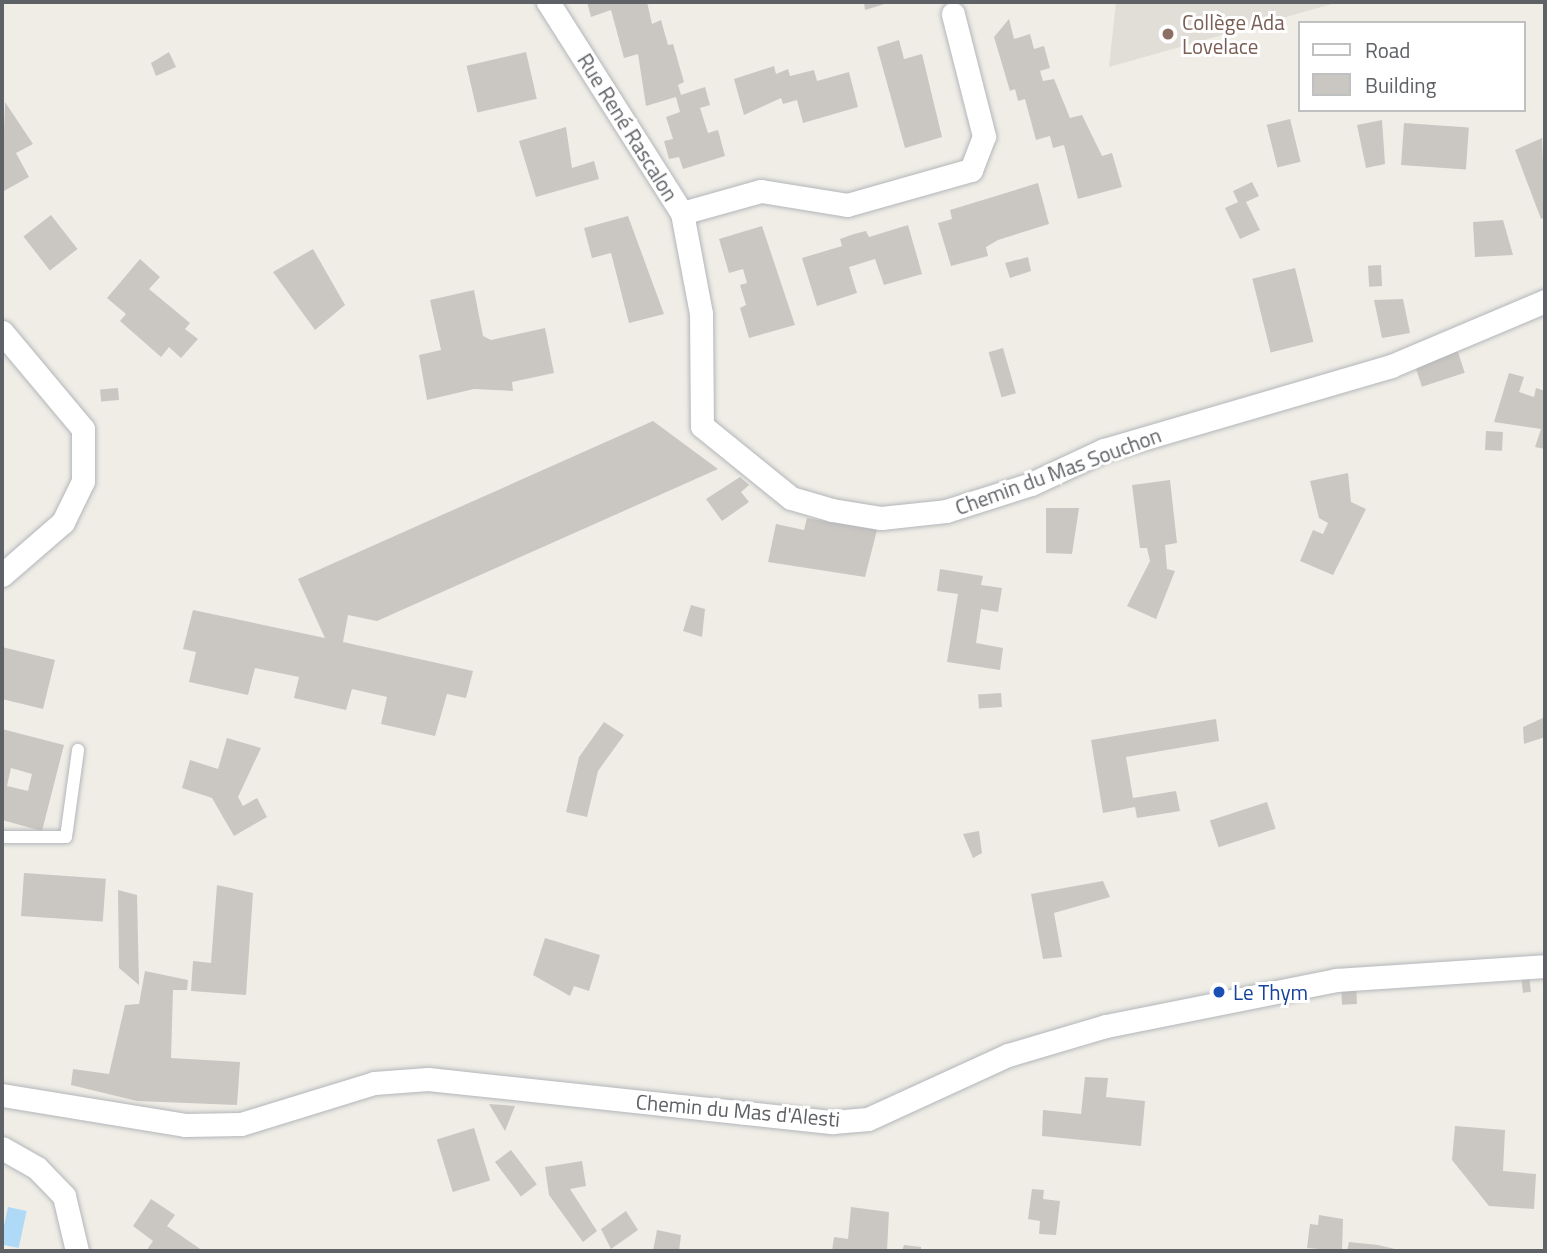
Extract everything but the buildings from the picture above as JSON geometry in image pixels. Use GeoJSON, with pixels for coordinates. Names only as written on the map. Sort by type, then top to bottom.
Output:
{"type":"FeatureCollection","features":[{"type":"Feature","properties":{"kind":"street","name":"Rue René Rascalon"},"geometry":{"type":"LineString","coordinates":[[548,2],[682,213],[701,314],[702,426]]}},
{"type":"Feature","properties":{"kind":"street"},"geometry":{"type":"LineString","coordinates":[[682,213],[761,191],[847,205],[971,170],[984,136],[953,14]]}},
{"type":"Feature","properties":{"kind":"street","name":"Chemin du Mas Souchon"},"geometry":{"type":"LineString","coordinates":[[702,426],[791,498],[880,518],[946,511],[1031,484],[1104,450],[1391,366],[1545,301]]}},
{"type":"Feature","properties":{"kind":"street"},"geometry":{"type":"LineString","coordinates":[[2,332],[83,429],[83,481],[63,522],[2,575]]}},
{"type":"Feature","properties":{"kind":"street","name":"Chemin du Mas d'Alesti"},"geometry":{"type":"LineString","coordinates":[[2,1095],[185,1125],[241,1124],[374,1083],[428,1079],[833,1122],[867,1119],[1008,1055],[1106,1026],[1335,980],[1545,966]]}},
{"type":"Feature","properties":{"kind":"street"},"geometry":{"type":"LineString","coordinates":[[2,1148],[37,1168],[64,1196],[77,1251]]}},
{"type":"Feature","properties":{"kind":"lane"},"geometry":{"type":"LineString","coordinates":[[2,837],[66,837],[78,750]]}},
{"type":"Feature","properties":{"kind":"shaded area","name":"Collège Ada Lovelace"},"geometry":{"type":"Polygon","coordinates":[[[1116,2],[1339,2],[1109,67],[1116,2]]]}},
{"type":"Feature","properties":{"kind":"water"},"geometry":{"type":"Polygon","coordinates":[[[8,1207],[27,1211],[19,1248],[2,1245],[8,1207]]]}},
{"type":"Feature","properties":{"kind":"place","name":"Collège Ada Lovelace"},"geometry":{"type":"Point","coordinates":[1168,34]}},
{"type":"Feature","properties":{"kind":"place","name":"Le Thym"},"geometry":{"type":"Point","coordinates":[1219,992]}}]}
